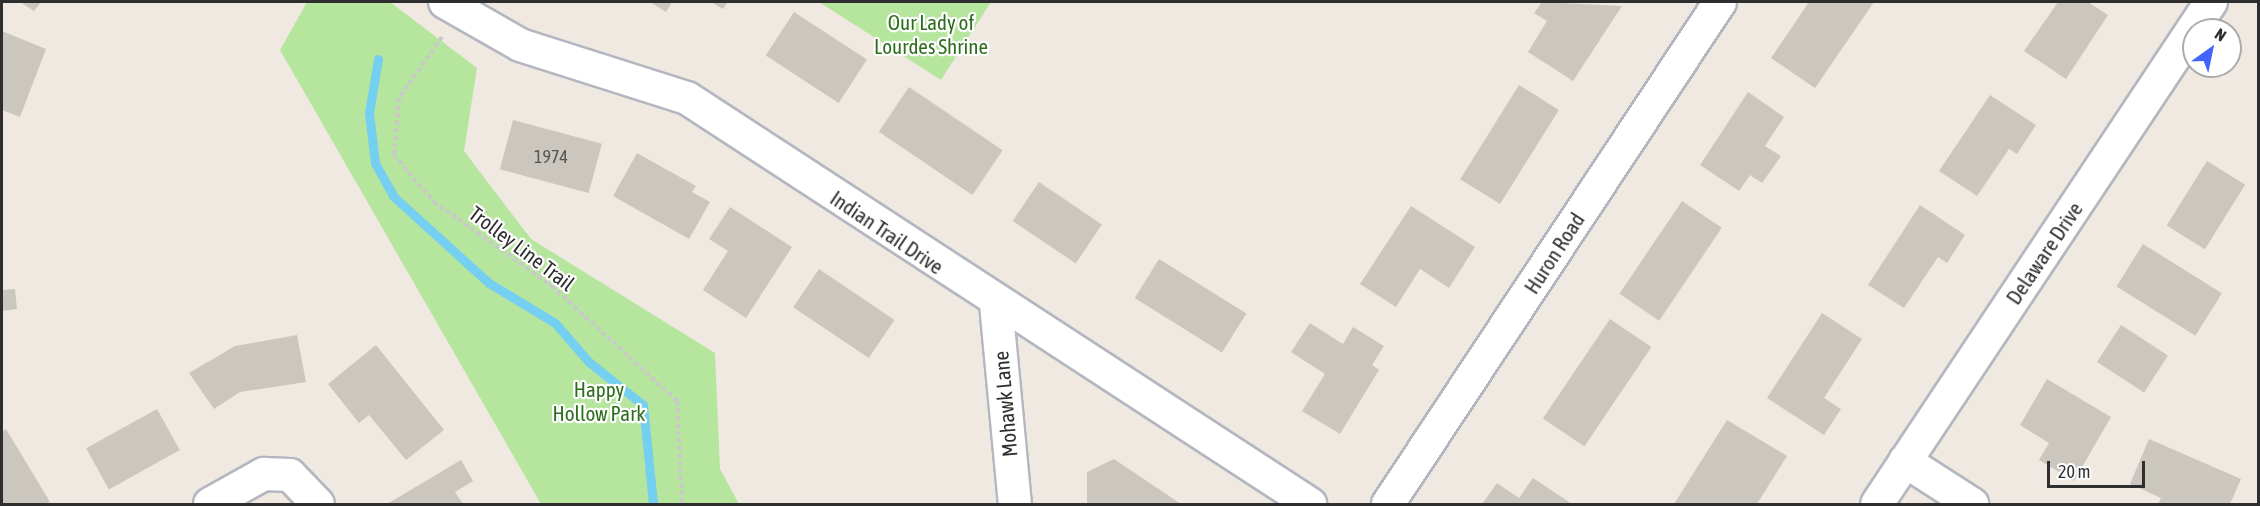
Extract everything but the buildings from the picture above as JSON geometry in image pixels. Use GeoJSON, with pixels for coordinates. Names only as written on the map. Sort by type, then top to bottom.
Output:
{"type":"FeatureCollection","features":[{"type":"Feature","properties":{"kind":"street","name":"Huron Road"},"geometry":{"type":"LineString","coordinates":[[1388,504],[1720,2]]}},
{"type":"Feature","properties":{"kind":"street","name":"Delaware Drive"},"geometry":{"type":"LineString","coordinates":[[1877,504],[2211,2]]}},
{"type":"Feature","properties":{"kind":"street","name":"Indian Trail Drive"},"geometry":{"type":"LineString","coordinates":[[452,8],[520,45],[687,98],[996,304],[1310,504]]}},
{"type":"Feature","properties":{"kind":"street","name":"Mohawk Lane"},"geometry":{"type":"LineString","coordinates":[[996,304],[1015,504]]}},
{"type":"Feature","properties":{"kind":"street"},"geometry":{"type":"LineString","coordinates":[[1905,461],[1972,504]]}},
{"type":"Feature","properties":{"kind":"street"},"geometry":{"type":"LineString","coordinates":[[210,504],[264,474],[290,475],[318,504]]}},
{"type":"Feature","properties":{"kind":"path","name":"Trolley Line Trail"},"geometry":{"type":"LineString","coordinates":[[452,8],[399,98],[394,155],[434,202],[552,286],[677,401],[682,504]]}},
{"type":"Feature","properties":{"kind":"green space","name":"Happy Hollow Park"},"geometry":{"type":"Polygon","coordinates":[[[307,2],[390,2],[477,68],[464,151],[531,239],[715,353],[720,469],[739,504],[541,504],[280,50],[307,2]]]}},
{"type":"Feature","properties":{"kind":"green space","name":"Our Lady of Lourdes Shrine"},"geometry":{"type":"Polygon","coordinates":[[[819,2],[991,2],[941,80],[819,2]]]}},
{"type":"Feature","properties":{"kind":"waterway"},"geometry":{"type":"LineString","coordinates":[[378,59],[369,113],[375,163],[393,196],[489,283],[555,323],[589,362],[643,405],[653,504]]}}]}
